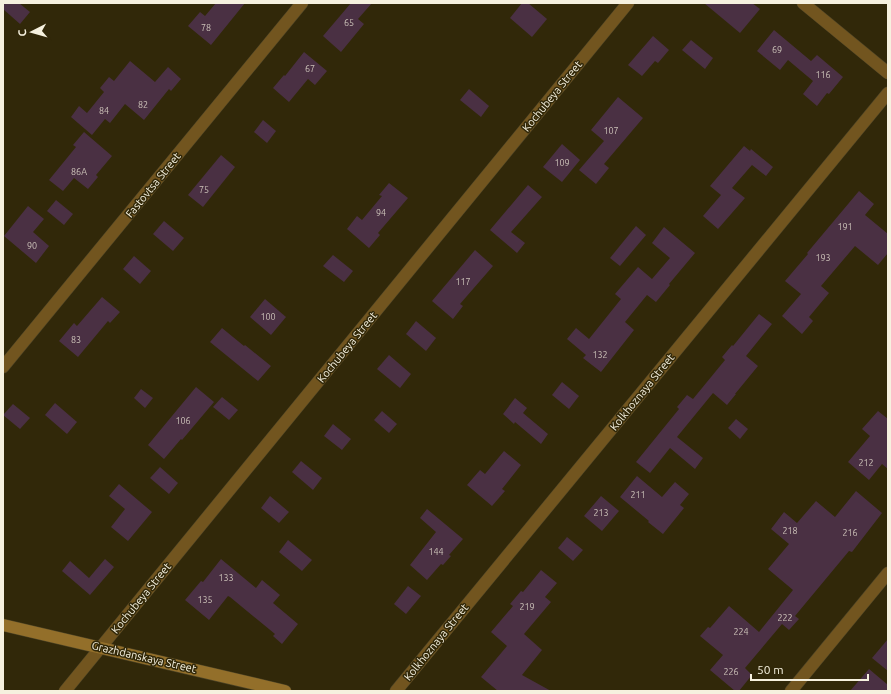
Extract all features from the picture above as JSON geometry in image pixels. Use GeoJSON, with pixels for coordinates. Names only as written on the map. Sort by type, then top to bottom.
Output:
{"type":"FeatureCollection","features":[{"type":"Feature","properties":{"kind":"main road","name":"Grazhdanskaya Street"},"geometry":{"type":"LineString","coordinates":[[3,625],[285,691]]}},
{"type":"Feature","properties":{"kind":"street","name":"Fastovtsa Street"},"geometry":{"type":"LineString","coordinates":[[3,367],[302,3]]}},
{"type":"Feature","properties":{"kind":"street","name":"Kochubeya Street"},"geometry":{"type":"LineString","coordinates":[[65,691],[628,3]]}},
{"type":"Feature","properties":{"kind":"street"},"geometry":{"type":"LineString","coordinates":[[803,3],[888,73]]}},
{"type":"Feature","properties":{"kind":"street","name":"Kolkhoznaya Street"},"geometry":{"type":"LineString","coordinates":[[396,691],[888,93]]}},
{"type":"Feature","properties":{"kind":"street"},"geometry":{"type":"LineString","coordinates":[[791,691],[888,573]]}},
{"type":"Feature","properties":{"kind":"building"},"geometry":{"type":"Polygon","coordinates":[[[3,3],[19,3],[30,12],[20,24],[3,9],[3,3]]]}},
{"type":"Feature","properties":{"kind":"building"},"geometry":{"type":"Polygon","coordinates":[[[216,3],[245,3],[211,45],[188,26],[200,12],[205,16],[216,3]]]}},
{"type":"Feature","properties":{"kind":"building"},"geometry":{"type":"Polygon","coordinates":[[[351,3],[372,3],[358,19],[364,24],[341,52],[323,36],[351,3]]]}},
{"type":"Feature","properties":{"kind":"building"},"geometry":{"type":"Polygon","coordinates":[[[522,3],[528,3],[547,19],[532,37],[510,18],[522,3]]]}},
{"type":"Feature","properties":{"kind":"building"},"geometry":{"type":"Polygon","coordinates":[[[704,3],[752,3],[760,9],[740,33],[704,3]]]}},
{"type":"Feature","properties":{"kind":"building"},"geometry":{"type":"Polygon","coordinates":[[[774,30],[811,61],[817,55],[843,77],[829,94],[827,93],[817,106],[803,94],[813,81],[788,60],[780,70],[757,51],[774,30]]]}},
{"type":"Feature","properties":{"kind":"building"},"geometry":{"type":"Polygon","coordinates":[[[653,36],[669,50],[658,63],[655,61],[642,76],[628,65],[653,36]]]}},
{"type":"Feature","properties":{"kind":"building"},"geometry":{"type":"Polygon","coordinates":[[[691,40],[713,58],[705,69],[682,50],[691,40]]]}},
{"type":"Feature","properties":{"kind":"building"},"geometry":{"type":"Polygon","coordinates":[[[304,52],[327,71],[315,85],[308,79],[289,102],[273,88],[284,75],[285,76],[304,52]]]}},
{"type":"Feature","properties":{"kind":"building"},"geometry":{"type":"Polygon","coordinates":[[[130,61],[155,82],[168,67],[181,79],[171,91],[169,89],[144,120],[125,104],[110,123],[105,119],[92,135],[71,117],[79,106],[87,113],[104,92],[100,88],[109,77],[114,81],[130,61]]]}},
{"type":"Feature","properties":{"kind":"building"},"geometry":{"type":"Polygon","coordinates":[[[469,89],[489,106],[481,117],[460,100],[469,89]]]}},
{"type":"Feature","properties":{"kind":"building"},"geometry":{"type":"Polygon","coordinates":[[[618,97],[643,118],[604,164],[609,168],[596,184],[579,170],[604,141],[591,130],[618,97]]]}},
{"type":"Feature","properties":{"kind":"building"},"geometry":{"type":"Polygon","coordinates":[[[263,120],[276,131],[267,143],[254,132],[263,120]]]}},
{"type":"Feature","properties":{"kind":"building"},"geometry":{"type":"Polygon","coordinates":[[[84,132],[112,156],[96,175],[98,177],[88,189],[74,178],[63,191],[49,180],[76,147],[73,145],[84,132]]]}},
{"type":"Feature","properties":{"kind":"building"},"geometry":{"type":"Polygon","coordinates":[[[562,144],[580,160],[562,182],[543,167],[562,144]]]}},
{"type":"Feature","properties":{"kind":"building"},"geometry":{"type":"Polygon","coordinates":[[[744,146],[750,151],[751,149],[773,167],[766,176],[752,165],[732,188],[745,198],[718,229],[703,216],[721,195],[710,186],[744,146]]]}},
{"type":"Feature","properties":{"kind":"building"},"geometry":{"type":"Polygon","coordinates":[[[221,155],[235,167],[203,207],[188,195],[221,155]]]}},
{"type":"Feature","properties":{"kind":"building"},"geometry":{"type":"Polygon","coordinates":[[[389,183],[408,198],[378,233],[380,235],[369,248],[347,229],[357,216],[362,220],[382,196],[379,195],[389,183]]]}},
{"type":"Feature","properties":{"kind":"building"},"geometry":{"type":"Polygon","coordinates":[[[528,185],[542,197],[511,232],[525,243],[517,253],[490,230],[528,185]]]}},
{"type":"Feature","properties":{"kind":"building"},"geometry":{"type":"Polygon","coordinates":[[[859,191],[874,204],[865,215],[888,234],[888,253],[878,265],[855,246],[821,286],[829,293],[809,317],[813,321],[802,334],[782,316],[801,294],[785,281],[859,191]]]}},
{"type":"Feature","properties":{"kind":"building"},"geometry":{"type":"Polygon","coordinates":[[[56,200],[73,214],[64,225],[47,211],[56,200]]]}},
{"type":"Feature","properties":{"kind":"building"},"geometry":{"type":"Polygon","coordinates":[[[28,206],[44,219],[33,232],[49,246],[36,263],[4,236],[28,206]]]}},
{"type":"Feature","properties":{"kind":"building"},"geometry":{"type":"Polygon","coordinates":[[[164,221],[184,238],[173,251],[153,234],[164,221]]]}},
{"type":"Feature","properties":{"kind":"building"},"geometry":{"type":"Polygon","coordinates":[[[636,226],[646,235],[620,266],[610,258],[636,226]]]}},
{"type":"Feature","properties":{"kind":"building"},"geometry":{"type":"Polygon","coordinates":[[[664,227],[695,253],[656,302],[647,295],[625,322],[634,330],[601,372],[583,358],[586,355],[567,339],[576,328],[589,339],[621,299],[615,294],[638,267],[652,279],[670,258],[652,243],[664,227]]]}},
{"type":"Feature","properties":{"kind":"building"},"geometry":{"type":"Polygon","coordinates":[[[475,250],[493,266],[460,304],[463,306],[453,319],[432,301],[475,250]]]}},
{"type":"Feature","properties":{"kind":"building"},"geometry":{"type":"Polygon","coordinates":[[[333,255],[353,271],[344,282],[323,266],[333,255]]]}},
{"type":"Feature","properties":{"kind":"building"},"geometry":{"type":"Polygon","coordinates":[[[134,256],[151,271],[140,284],[123,269],[134,256]]]}},
{"type":"Feature","properties":{"kind":"building"},"geometry":{"type":"Polygon","coordinates":[[[102,297],[120,312],[110,323],[108,321],[78,357],[59,341],[74,323],[77,326],[102,297]]]}},
{"type":"Feature","properties":{"kind":"building"},"geometry":{"type":"Polygon","coordinates":[[[265,299],[286,317],[271,335],[250,317],[265,299]]]}},
{"type":"Feature","properties":{"kind":"building"},"geometry":{"type":"Polygon","coordinates":[[[759,314],[772,324],[746,356],[758,366],[727,405],[713,393],[677,437],[703,458],[695,469],[670,448],[650,473],[636,462],[679,409],[677,407],[687,395],[693,399],[725,360],[722,357],[759,314]]]}},
{"type":"Feature","properties":{"kind":"building"},"geometry":{"type":"Polygon","coordinates":[[[416,321],[436,338],[426,351],[406,334],[416,321]]]}},
{"type":"Feature","properties":{"kind":"building"},"geometry":{"type":"Polygon","coordinates":[[[222,328],[271,366],[258,381],[210,342],[222,328]]]}},
{"type":"Feature","properties":{"kind":"building"},"geometry":{"type":"Polygon","coordinates":[[[389,355],[411,374],[400,388],[377,369],[389,355]]]}},
{"type":"Feature","properties":{"kind":"building"},"geometry":{"type":"Polygon","coordinates":[[[562,382],[579,396],[569,409],[552,395],[562,382]]]}},
{"type":"Feature","properties":{"kind":"building"},"geometry":{"type":"Polygon","coordinates":[[[196,387],[214,402],[164,459],[148,445],[196,387]]]}},
{"type":"Feature","properties":{"kind":"building"},"geometry":{"type":"Polygon","coordinates":[[[141,389],[153,398],[145,408],[134,398],[141,389]]]}},
{"type":"Feature","properties":{"kind":"building"},"geometry":{"type":"Polygon","coordinates":[[[222,397],[238,410],[229,420],[213,407],[222,397]]]}},
{"type":"Feature","properties":{"kind":"building"},"geometry":{"type":"Polygon","coordinates":[[[515,398],[527,408],[523,413],[548,434],[541,444],[503,414],[515,398]]]}},
{"type":"Feature","properties":{"kind":"building"},"geometry":{"type":"Polygon","coordinates":[[[55,403],[77,422],[67,434],[45,415],[55,403]]]}},
{"type":"Feature","properties":{"kind":"building"},"geometry":{"type":"Polygon","coordinates":[[[13,404],[30,418],[20,429],[3,415],[13,404]]]}},
{"type":"Feature","properties":{"kind":"building"},"geometry":{"type":"Polygon","coordinates":[[[382,411],[397,424],[389,433],[374,420],[382,411]]]}},
{"type":"Feature","properties":{"kind":"building"},"geometry":{"type":"Polygon","coordinates":[[[878,411],[888,419],[888,469],[882,464],[869,480],[848,462],[870,436],[862,429],[878,411]]]}},
{"type":"Feature","properties":{"kind":"building"},"geometry":{"type":"Polygon","coordinates":[[[736,419],[748,429],[740,439],[728,428],[736,419]]]}},
{"type":"Feature","properties":{"kind":"building"},"geometry":{"type":"Polygon","coordinates":[[[333,424],[351,439],[342,450],[324,436],[333,424]]]}},
{"type":"Feature","properties":{"kind":"building"},"geometry":{"type":"Polygon","coordinates":[[[504,451],[521,465],[502,489],[505,491],[492,506],[467,485],[480,470],[485,474],[504,451]]]}},
{"type":"Feature","properties":{"kind":"building"},"geometry":{"type":"Polygon","coordinates":[[[301,461],[322,478],[313,490],[292,472],[301,461]]]}},
{"type":"Feature","properties":{"kind":"building"},"geometry":{"type":"Polygon","coordinates":[[[160,467],[178,483],[169,494],[150,478],[160,467]]]}},
{"type":"Feature","properties":{"kind":"building"},"geometry":{"type":"Polygon","coordinates":[[[637,476],[662,497],[675,482],[689,494],[680,505],[684,508],[663,534],[620,497],[637,476]]]}},
{"type":"Feature","properties":{"kind":"building"},"geometry":{"type":"Polygon","coordinates":[[[119,484],[152,512],[128,541],[111,527],[125,509],[109,496],[119,484]]]}},
{"type":"Feature","properties":{"kind":"building"},"geometry":{"type":"Polygon","coordinates":[[[856,491],[882,513],[852,552],[849,551],[795,616],[799,619],[789,630],[782,624],[745,668],[752,675],[739,691],[735,691],[710,670],[723,655],[700,636],[708,627],[710,628],[729,606],[759,632],[793,590],[768,569],[789,544],[771,529],[784,512],[797,523],[816,501],[835,517],[856,491]]]}},
{"type":"Feature","properties":{"kind":"building"},"geometry":{"type":"Polygon","coordinates":[[[270,496],[289,512],[279,523],[261,508],[270,496]]]}},
{"type":"Feature","properties":{"kind":"building"},"geometry":{"type":"Polygon","coordinates":[[[601,496],[619,511],[602,531],[584,516],[601,496]]]}},
{"type":"Feature","properties":{"kind":"building"},"geometry":{"type":"Polygon","coordinates":[[[427,509],[463,539],[449,555],[451,556],[443,565],[441,564],[427,580],[410,565],[436,532],[420,518],[427,509]]]}},
{"type":"Feature","properties":{"kind":"building"},"geometry":{"type":"Polygon","coordinates":[[[567,537],[583,550],[573,561],[558,548],[567,537]]]}},
{"type":"Feature","properties":{"kind":"building"},"geometry":{"type":"Polygon","coordinates":[[[288,540],[312,560],[302,571],[279,552],[288,540]]]}},
{"type":"Feature","properties":{"kind":"building"},"geometry":{"type":"Polygon","coordinates":[[[105,559],[114,567],[90,595],[62,571],[70,561],[89,578],[105,559]]]}},
{"type":"Feature","properties":{"kind":"building"},"geometry":{"type":"Polygon","coordinates":[[[221,559],[256,588],[262,580],[280,595],[273,603],[298,624],[282,644],[273,636],[275,634],[228,596],[209,620],[185,600],[201,581],[203,582],[221,559]]]}},
{"type":"Feature","properties":{"kind":"building"},"geometry":{"type":"Polygon","coordinates":[[[541,570],[557,583],[545,597],[551,602],[524,634],[542,650],[522,675],[551,691],[498,691],[481,677],[507,646],[491,632],[513,606],[510,604],[521,591],[523,592],[541,570]]]}},
{"type":"Feature","properties":{"kind":"building"},"geometry":{"type":"Polygon","coordinates":[[[408,586],[421,596],[406,614],[394,604],[408,586]]]}},
{"type":"Feature","properties":{"kind":"building"},"geometry":{"type":"Polygon","coordinates":[[[888,639],[888,671],[872,658],[888,639]]]}},
{"type":"Feature","properties":{"kind":"building"},"geometry":{"type":"Polygon","coordinates":[[[869,669],[888,685],[888,691],[850,691],[869,669]]]}}]}
